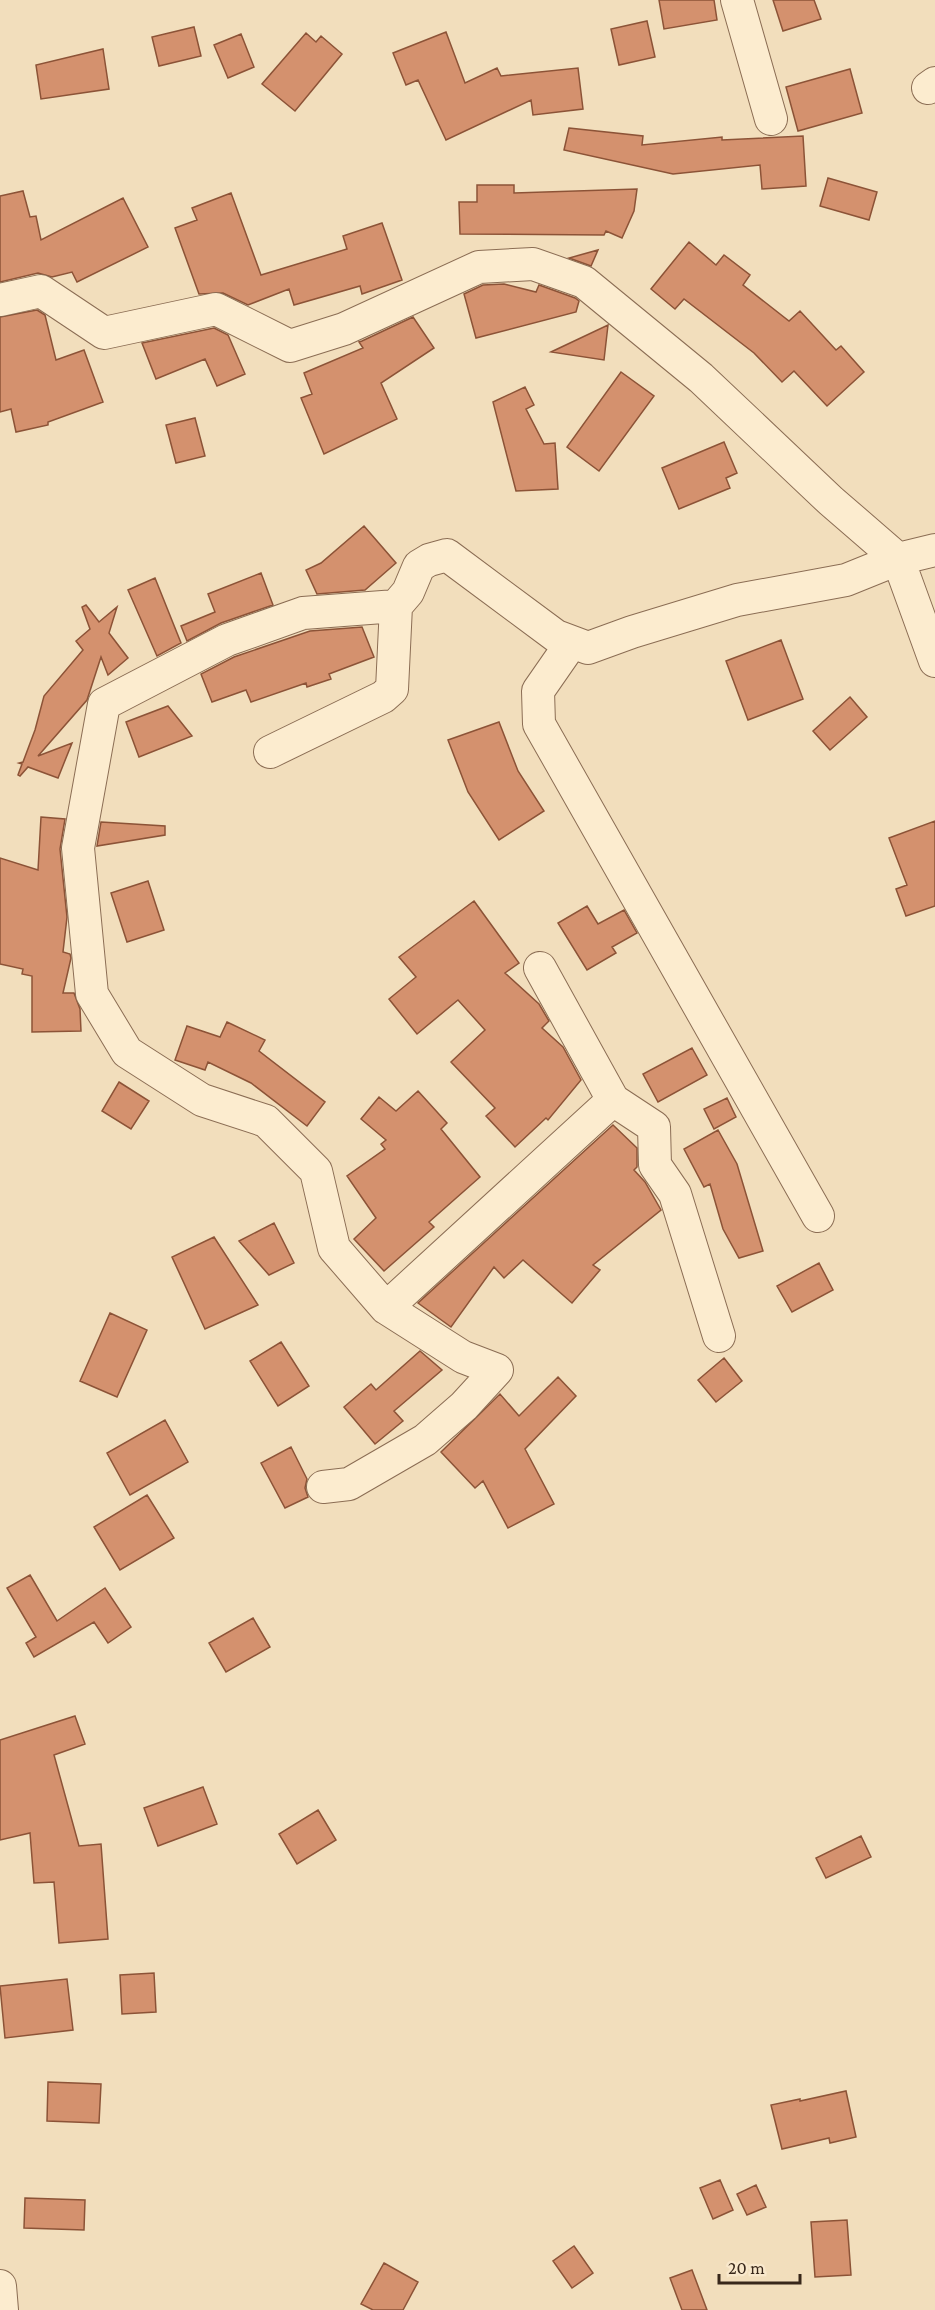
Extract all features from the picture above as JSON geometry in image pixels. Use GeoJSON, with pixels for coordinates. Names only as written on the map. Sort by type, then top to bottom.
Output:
{"type":"FeatureCollection","features":[{"type":"Feature","properties":{"kind":"street"},"geometry":{"type":"LineString","coordinates":[[736,0],[771,119]]}},
{"type":"Feature","properties":{"kind":"street"},"geometry":{"type":"LineString","coordinates":[[0,300],[41,291],[104,333],[216,309],[290,346],[344,328],[479,267],[533,264],[584,282],[700,378],[831,501],[898,559],[935,661]]}},
{"type":"Feature","properties":{"kind":"street"},"geometry":{"type":"LineString","coordinates":[[270,752],[383,697],[392,689],[396,606],[408,592],[418,566],[429,560],[447,555],[556,636],[588,648],[737,600],[846,580],[898,559],[935,550]]}},
{"type":"Feature","properties":{"kind":"street"},"geometry":{"type":"LineString","coordinates":[[323,1487],[350,1484],[425,1440],[464,1406],[497,1370],[463,1357],[386,1308],[334,1248],[315,1171],[266,1121],[202,1100],[127,1053],[92,994],[78,848],[104,704],[226,640],[303,614],[396,606]]}},
{"type":"Feature","properties":{"kind":"street"},"geometry":{"type":"LineString","coordinates":[[572,642],[538,691],[539,724],[818,1216]]}},
{"type":"Feature","properties":{"kind":"street"},"geometry":{"type":"LineString","coordinates":[[540,968],[614,1100],[654,1127],[655,1165],[675,1194],[719,1336]]}},
{"type":"Feature","properties":{"kind":"street"},"geometry":{"type":"LineString","coordinates":[[386,1308],[614,1100]]}},
{"type":"Feature","properties":{"kind":"street"},"geometry":{"type":"LineString","coordinates":[[0,2286],[2,2310]]}},
{"type":"Feature","properties":{"kind":"building"},"geometry":{"type":"Polygon","coordinates":[[[659,0],[714,0],[717,20],[664,29],[659,0]]]}},
{"type":"Feature","properties":{"kind":"building"},"geometry":{"type":"Polygon","coordinates":[[[773,0],[814,0],[821,19],[783,31],[773,0]]]}},
{"type":"Feature","properties":{"kind":"building"},"geometry":{"type":"Polygon","coordinates":[[[647,21],[655,57],[619,65],[611,29],[647,21]]]}},
{"type":"Feature","properties":{"kind":"building"},"geometry":{"type":"Polygon","coordinates":[[[194,27],[201,56],[159,66],[152,37],[194,27]]]}},
{"type":"Feature","properties":{"kind":"building"},"geometry":{"type":"Polygon","coordinates":[[[446,32],[465,83],[497,68],[501,76],[578,68],[583,109],[533,115],[531,100],[446,140],[418,80],[406,85],[393,53],[446,32]]]}},
{"type":"Feature","properties":{"kind":"building"},"geometry":{"type":"Polygon","coordinates":[[[306,33],[316,42],[321,36],[342,54],[295,111],[262,84],[306,33]]]}},
{"type":"Feature","properties":{"kind":"building"},"geometry":{"type":"Polygon","coordinates":[[[241,34],[254,67],[228,78],[214,45],[241,34]]]}},
{"type":"Feature","properties":{"kind":"building"},"geometry":{"type":"Polygon","coordinates":[[[103,49],[109,89],[41,99],[36,65],[103,49]]]}},
{"type":"Feature","properties":{"kind":"building"},"geometry":{"type":"Polygon","coordinates":[[[850,69],[862,113],[798,131],[786,87],[850,69]]]}},
{"type":"Feature","properties":{"kind":"building"},"geometry":{"type":"Polygon","coordinates":[[[569,128],[643,136],[642,145],[722,137],[722,140],[803,136],[806,186],[762,189],[760,165],[673,174],[564,150],[569,128]]]}},
{"type":"Feature","properties":{"kind":"building"},"geometry":{"type":"Polygon","coordinates":[[[828,178],[877,192],[869,220],[820,206],[828,178]]]}},
{"type":"Feature","properties":{"kind":"building"},"geometry":{"type":"Polygon","coordinates":[[[477,185],[514,185],[514,193],[637,189],[634,211],[622,238],[606,231],[604,235],[460,234],[459,202],[477,202],[477,185]]]}},
{"type":"Feature","properties":{"kind":"building"},"geometry":{"type":"Polygon","coordinates":[[[23,191],[30,217],[36,216],[41,240],[123,198],[148,247],[77,282],[72,272],[52,277],[38,273],[0,282],[0,196],[23,191]]]}},
{"type":"Feature","properties":{"kind":"building"},"geometry":{"type":"Polygon","coordinates":[[[231,193],[261,275],[347,249],[343,236],[382,223],[402,280],[362,294],[360,286],[294,305],[289,289],[248,305],[223,293],[199,294],[175,228],[197,220],[192,208],[231,193]]]}},
{"type":"Feature","properties":{"kind":"building"},"geometry":{"type":"Polygon","coordinates":[[[689,242],[716,265],[724,255],[750,275],[743,285],[789,321],[800,311],[836,350],[841,346],[864,372],[827,406],[794,371],[782,382],[754,353],[684,299],[675,309],[651,289],[689,242]]]}},
{"type":"Feature","properties":{"kind":"building"},"geometry":{"type":"Polygon","coordinates":[[[598,250],[591,266],[569,258],[598,250]]]}},
{"type":"Feature","properties":{"kind":"building"},"geometry":{"type":"Polygon","coordinates":[[[504,284],[536,292],[539,285],[575,298],[579,301],[576,312],[476,338],[464,294],[483,285],[504,284]]]}},
{"type":"Feature","properties":{"kind":"building"},"geometry":{"type":"Polygon","coordinates":[[[37,310],[45,315],[56,360],[84,350],[103,402],[48,422],[48,425],[16,432],[11,409],[0,412],[0,317],[37,310]]]}},
{"type":"Feature","properties":{"kind":"building"},"geometry":{"type":"Polygon","coordinates":[[[413,317],[434,348],[381,383],[397,419],[324,454],[301,398],[312,394],[304,373],[363,348],[359,342],[413,317]]]}},
{"type":"Feature","properties":{"kind":"building"},"geometry":{"type":"Polygon","coordinates":[[[608,325],[604,360],[551,352],[608,325]]]}},
{"type":"Feature","properties":{"kind":"building"},"geometry":{"type":"Polygon","coordinates":[[[214,328],[228,335],[245,374],[217,386],[205,359],[156,379],[142,343],[214,328]]]}},
{"type":"Feature","properties":{"kind":"building"},"geometry":{"type":"Polygon","coordinates":[[[621,372],[654,396],[599,471],[567,447],[621,372]]]}},
{"type":"Feature","properties":{"kind":"building"},"geometry":{"type":"Polygon","coordinates":[[[525,387],[534,405],[526,409],[544,444],[555,443],[558,489],[516,491],[493,402],[525,387]]]}},
{"type":"Feature","properties":{"kind":"building"},"geometry":{"type":"Polygon","coordinates":[[[195,418],[205,456],[176,463],[166,425],[195,418]]]}},
{"type":"Feature","properties":{"kind":"building"},"geometry":{"type":"Polygon","coordinates":[[[724,442],[737,473],[726,478],[730,488],[679,509],[662,468],[724,442]]]}},
{"type":"Feature","properties":{"kind":"building"},"geometry":{"type":"Polygon","coordinates":[[[364,526],[396,563],[365,590],[317,594],[306,570],[321,563],[364,526]]]}},
{"type":"Feature","properties":{"kind":"building"},"geometry":{"type":"Polygon","coordinates":[[[261,573],[273,605],[221,623],[187,641],[181,626],[215,612],[208,594],[261,573]]]}},
{"type":"Feature","properties":{"kind":"building"},"geometry":{"type":"Polygon","coordinates":[[[155,578],[181,643],[157,656],[128,590],[155,578]]]}},
{"type":"Feature","properties":{"kind":"building"},"geometry":{"type":"Polygon","coordinates":[[[86,605],[99,622],[117,607],[109,633],[128,658],[108,675],[101,657],[87,700],[38,756],[72,743],[58,778],[28,767],[20,776],[18,775],[22,764],[19,763],[23,762],[35,730],[44,696],[83,650],[76,641],[90,629],[82,607],[86,605]]]}},
{"type":"Feature","properties":{"kind":"building"},"geometry":{"type":"Polygon","coordinates":[[[362,627],[374,657],[329,674],[331,679],[307,687],[306,683],[251,702],[246,690],[212,702],[201,674],[234,657],[310,631],[362,627]]]}},
{"type":"Feature","properties":{"kind":"building"},"geometry":{"type":"Polygon","coordinates":[[[781,640],[803,699],[748,720],[726,661],[781,640]]]}},
{"type":"Feature","properties":{"kind":"building"},"geometry":{"type":"Polygon","coordinates":[[[850,697],[867,717],[830,750],[813,731],[850,697]]]}},
{"type":"Feature","properties":{"kind":"building"},"geometry":{"type":"Polygon","coordinates":[[[168,706],[192,736],[139,757],[126,722],[168,706]]]}},
{"type":"Feature","properties":{"kind":"building"},"geometry":{"type":"Polygon","coordinates":[[[499,722],[518,771],[544,811],[499,840],[468,792],[448,740],[499,722]]]}},
{"type":"Feature","properties":{"kind":"building"},"geometry":{"type":"Polygon","coordinates":[[[41,817],[65,819],[60,849],[67,917],[63,952],[70,954],[71,958],[63,993],[74,993],[80,1009],[81,1031],[32,1032],[32,976],[22,974],[23,969],[0,964],[0,858],[38,870],[41,817]]]}},
{"type":"Feature","properties":{"kind":"building"},"geometry":{"type":"Polygon","coordinates":[[[935,821],[935,906],[906,916],[896,889],[907,885],[889,838],[935,821]]]}},
{"type":"Feature","properties":{"kind":"building"},"geometry":{"type":"Polygon","coordinates":[[[101,822],[165,826],[165,835],[97,846],[101,822]]]}},
{"type":"Feature","properties":{"kind":"building"},"geometry":{"type":"Polygon","coordinates":[[[148,881],[164,930],[127,942],[111,893],[148,881]]]}},
{"type":"Feature","properties":{"kind":"building"},"geometry":{"type":"Polygon","coordinates":[[[474,901],[519,963],[505,973],[539,1004],[549,1021],[542,1028],[563,1047],[581,1080],[548,1120],[546,1118],[515,1147],[486,1116],[495,1108],[451,1062],[485,1030],[458,1000],[417,1034],[389,999],[416,977],[399,957],[474,901]]]}},
{"type":"Feature","properties":{"kind":"building"},"geometry":{"type":"Polygon","coordinates":[[[587,906],[598,924],[624,910],[637,933],[612,947],[616,953],[587,970],[558,923],[587,906]]]}},
{"type":"Feature","properties":{"kind":"building"},"geometry":{"type":"Polygon","coordinates":[[[227,1022],[265,1040],[259,1051],[325,1102],[307,1126],[251,1083],[208,1062],[205,1070],[175,1060],[187,1026],[220,1037],[227,1022]]]}},
{"type":"Feature","properties":{"kind":"building"},"geometry":{"type":"Polygon","coordinates":[[[692,1048],[707,1075],[658,1102],[643,1074],[692,1048]]]}},
{"type":"Feature","properties":{"kind":"building"},"geometry":{"type":"Polygon","coordinates":[[[119,1082],[149,1101],[131,1129],[102,1111],[119,1082]]]}},
{"type":"Feature","properties":{"kind":"building"},"geometry":{"type":"Polygon","coordinates":[[[418,1091],[447,1123],[441,1129],[480,1177],[429,1222],[434,1227],[384,1271],[354,1239],[376,1218],[347,1176],[385,1149],[381,1144],[386,1140],[361,1119],[379,1097],[396,1111],[418,1091]]]}},
{"type":"Feature","properties":{"kind":"building"},"geometry":{"type":"Polygon","coordinates":[[[727,1098],[736,1117],[714,1129],[704,1109],[727,1098]]]}},
{"type":"Feature","properties":{"kind":"building"},"geometry":{"type":"Polygon","coordinates":[[[613,1125],[637,1148],[637,1167],[634,1170],[645,1182],[661,1210],[593,1265],[600,1270],[572,1303],[523,1260],[504,1278],[494,1267],[451,1327],[418,1303],[613,1125]]]}},
{"type":"Feature","properties":{"kind":"building"},"geometry":{"type":"Polygon","coordinates":[[[718,1130],[737,1164],[763,1251],[739,1258],[723,1229],[710,1184],[704,1187],[684,1149],[718,1130]]]}},
{"type":"Feature","properties":{"kind":"building"},"geometry":{"type":"Polygon","coordinates":[[[274,1223],[294,1263],[269,1275],[239,1241],[274,1223]]]}},
{"type":"Feature","properties":{"kind":"building"},"geometry":{"type":"Polygon","coordinates":[[[214,1237],[258,1305],[205,1329],[172,1257],[214,1237]]]}},
{"type":"Feature","properties":{"kind":"building"},"geometry":{"type":"Polygon","coordinates":[[[819,1263],[833,1290],[792,1312],[777,1286],[819,1263]]]}},
{"type":"Feature","properties":{"kind":"building"},"geometry":{"type":"Polygon","coordinates":[[[110,1313],[147,1330],[117,1397],[80,1381],[110,1313]]]}},
{"type":"Feature","properties":{"kind":"building"},"geometry":{"type":"Polygon","coordinates":[[[281,1342],[309,1386],[278,1406],[250,1361],[281,1342]]]}},
{"type":"Feature","properties":{"kind":"building"},"geometry":{"type":"Polygon","coordinates":[[[420,1351],[442,1370],[394,1411],[403,1421],[375,1444],[344,1407],[371,1384],[376,1390],[420,1351]]]}},
{"type":"Feature","properties":{"kind":"building"},"geometry":{"type":"Polygon","coordinates":[[[724,1358],[742,1381],[716,1402],[698,1380],[724,1358]]]}},
{"type":"Feature","properties":{"kind":"building"},"geometry":{"type":"Polygon","coordinates":[[[558,1377],[576,1396],[525,1449],[554,1504],[508,1528],[483,1481],[475,1488],[441,1452],[500,1394],[519,1416],[558,1377]]]}},
{"type":"Feature","properties":{"kind":"building"},"geometry":{"type":"Polygon","coordinates":[[[165,1420],[188,1462],[130,1495],[107,1453],[165,1420]]]}},
{"type":"Feature","properties":{"kind":"building"},"geometry":{"type":"Polygon","coordinates":[[[291,1447],[307,1479],[305,1488],[308,1497],[285,1508],[261,1463],[291,1447]]]}},
{"type":"Feature","properties":{"kind":"building"},"geometry":{"type":"Polygon","coordinates":[[[147,1495],[174,1538],[120,1570],[94,1527],[147,1495]]]}},
{"type":"Feature","properties":{"kind":"building"},"geometry":{"type":"Polygon","coordinates":[[[30,1575],[57,1621],[105,1588],[131,1627],[108,1643],[94,1622],[34,1657],[26,1643],[36,1637],[7,1588],[30,1575]]]}},
{"type":"Feature","properties":{"kind":"building"},"geometry":{"type":"Polygon","coordinates":[[[253,1618],[270,1647],[226,1672],[209,1643],[253,1618]]]}},
{"type":"Feature","properties":{"kind":"building"},"geometry":{"type":"Polygon","coordinates":[[[75,1716],[85,1744],[54,1755],[79,1846],[101,1844],[108,1939],[59,1943],[54,1882],[34,1883],[30,1833],[0,1840],[0,1740],[75,1716]]]}},
{"type":"Feature","properties":{"kind":"building"},"geometry":{"type":"Polygon","coordinates":[[[203,1787],[217,1824],[158,1846],[144,1808],[203,1787]]]}},
{"type":"Feature","properties":{"kind":"building"},"geometry":{"type":"Polygon","coordinates":[[[318,1810],[336,1840],[297,1864],[279,1834],[318,1810]]]}},
{"type":"Feature","properties":{"kind":"building"},"geometry":{"type":"Polygon","coordinates":[[[861,1836],[871,1857],[826,1878],[816,1858],[861,1836]]]}},
{"type":"Feature","properties":{"kind":"building"},"geometry":{"type":"Polygon","coordinates":[[[154,1973],[156,2012],[122,2014],[120,1975],[154,1973]]]}},
{"type":"Feature","properties":{"kind":"building"},"geometry":{"type":"Polygon","coordinates":[[[67,1979],[73,2030],[5,2038],[0,1986],[67,1979]]]}},
{"type":"Feature","properties":{"kind":"building"},"geometry":{"type":"Polygon","coordinates":[[[48,2082],[101,2084],[99,2123],[47,2121],[48,2082]]]}},
{"type":"Feature","properties":{"kind":"building"},"geometry":{"type":"Polygon","coordinates":[[[846,2091],[856,2137],[830,2143],[829,2138],[782,2149],[771,2105],[846,2091]]]}},
{"type":"Feature","properties":{"kind":"building"},"geometry":{"type":"Polygon","coordinates":[[[720,2180],[733,2210],[713,2219],[700,2188],[720,2180]]]}},
{"type":"Feature","properties":{"kind":"building"},"geometry":{"type":"Polygon","coordinates":[[[756,2185],[766,2207],[747,2215],[737,2194],[756,2185]]]}},
{"type":"Feature","properties":{"kind":"building"},"geometry":{"type":"Polygon","coordinates":[[[25,2198],[85,2200],[84,2230],[24,2228],[25,2198]]]}},
{"type":"Feature","properties":{"kind":"building"},"geometry":{"type":"Polygon","coordinates":[[[847,2220],[851,2275],[815,2277],[811,2222],[847,2220]]]}},
{"type":"Feature","properties":{"kind":"building"},"geometry":{"type":"Polygon","coordinates":[[[574,2246],[593,2273],[572,2288],[553,2261],[574,2246]]]}},
{"type":"Feature","properties":{"kind":"building"},"geometry":{"type":"Polygon","coordinates":[[[384,2263],[418,2282],[403,2310],[373,2310],[361,2304],[384,2263]]]}},
{"type":"Feature","properties":{"kind":"building"},"geometry":{"type":"Polygon","coordinates":[[[692,2270],[707,2310],[682,2310],[670,2278],[692,2270]]]}}]}
